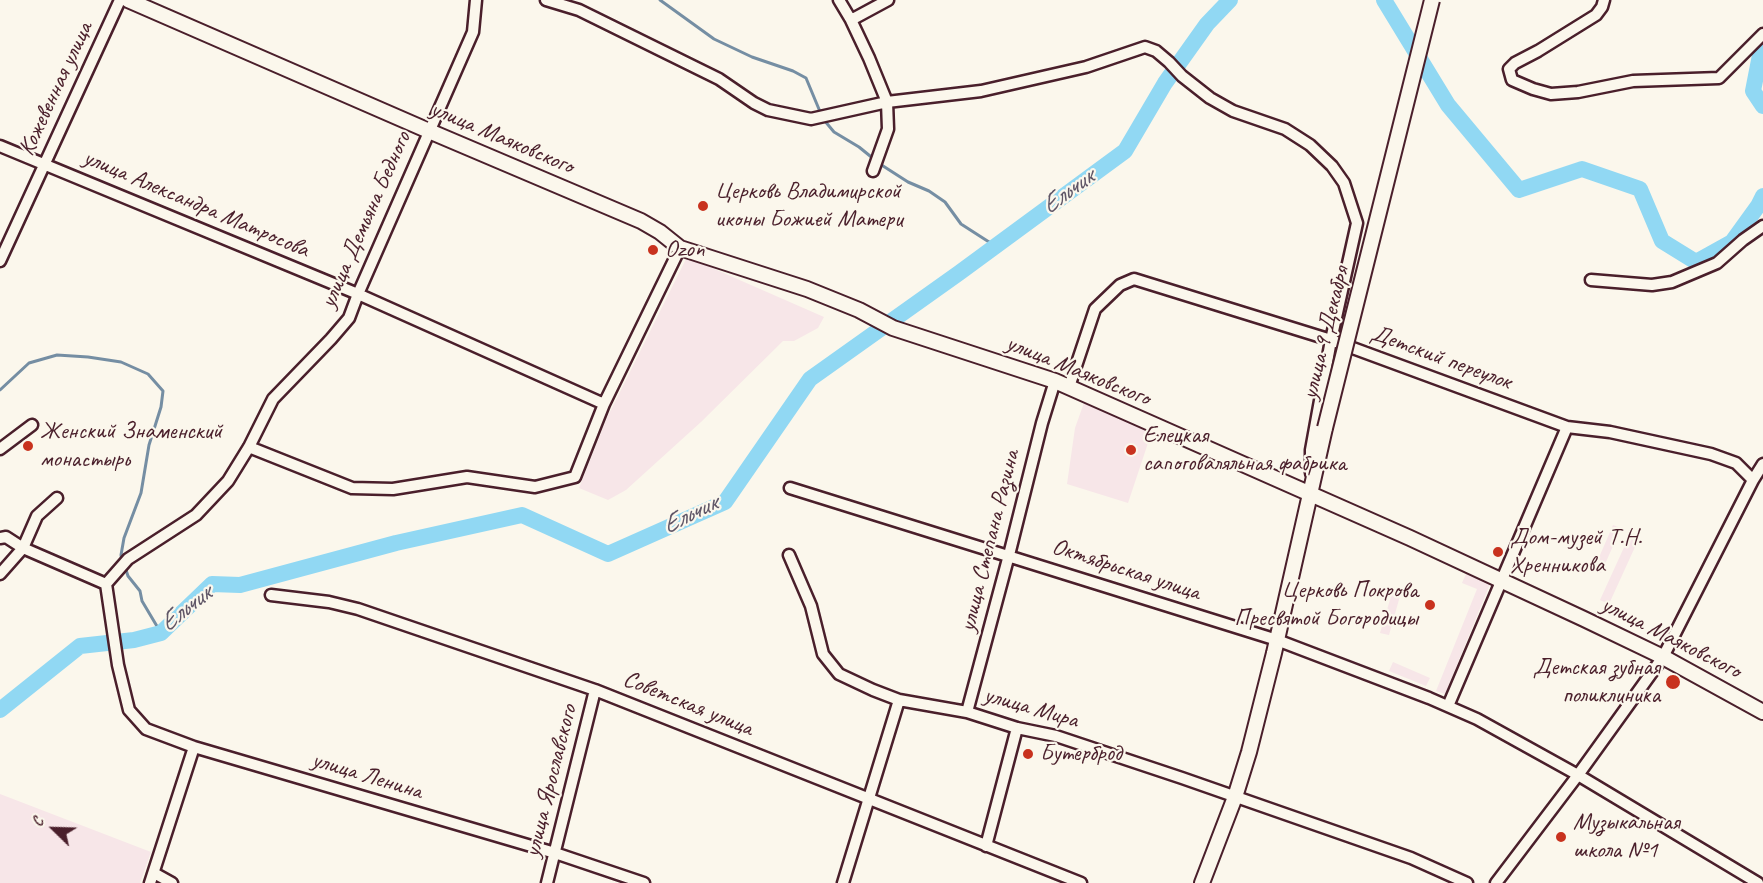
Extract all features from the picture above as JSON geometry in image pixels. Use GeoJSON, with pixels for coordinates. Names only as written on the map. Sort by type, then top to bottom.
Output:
{"type":"FeatureCollection","features":[{"type":"Feature","properties":{"kind":"main road","name":"улица Маяковского"},"geometry":{"type":"LineString","coordinates":[[128,0],[429,132],[641,221],[680,248],[807,289],[859,310],[893,328],[1055,381],[1311,490],[1663,657],[1763,712]]}},
{"type":"Feature","properties":{"kind":"main road","name":"улица 9 Декабря"},"geometry":{"type":"LineString","coordinates":[[1202,883],[1235,797],[1249,752],[1325,428],[1432,0]]}},
{"type":"Feature","properties":{"kind":"street","name":"Кожевенная улица"},"geometry":{"type":"LineString","coordinates":[[0,261],[120,0]]}},
{"type":"Feature","properties":{"kind":"street","name":"улица Демьяна Бедного"},"geometry":{"type":"LineString","coordinates":[[106,584],[128,559],[196,515],[228,481],[249,447],[273,399],[349,318],[473,32],[476,0]]}},
{"type":"Feature","properties":{"kind":"street"},"geometry":{"type":"LineString","coordinates":[[546,0],[579,10],[709,74],[768,110],[811,119],[887,102],[981,91],[1086,67],[1145,47],[1156,51],[1210,98],[1233,111],[1285,129],[1310,145],[1332,166],[1344,183],[1357,223],[1331,340],[1311,450],[1311,490]]}},
{"type":"Feature","properties":{"kind":"street"},"geometry":{"type":"LineString","coordinates":[[839,0],[851,20],[887,102],[888,129],[873,171]]}},
{"type":"Feature","properties":{"kind":"street"},"geometry":{"type":"LineString","coordinates":[[851,20],[888,0]]}},
{"type":"Feature","properties":{"kind":"street"},"geometry":{"type":"LineString","coordinates":[[1604,0],[1596,15],[1515,63],[1509,69],[1512,80],[1551,94],[1578,92],[1633,81],[1719,78],[1763,34]]}},
{"type":"Feature","properties":{"kind":"street","name":"улица Александра Матросова"},"geometry":{"type":"LineString","coordinates":[[0,146],[358,294],[604,404]]}},
{"type":"Feature","properties":{"kind":"street"},"geometry":{"type":"LineString","coordinates":[[1591,280],[1652,285],[1672,282],[1717,263],[1763,226]]}},
{"type":"Feature","properties":{"kind":"street"},"geometry":{"type":"LineString","coordinates":[[249,447],[352,488],[393,489],[467,477],[535,487],[575,477],[604,404],[680,248]]}},
{"type":"Feature","properties":{"kind":"street","name":"Детский переулок"},"geometry":{"type":"LineString","coordinates":[[1069,387],[1095,309],[1120,285],[1134,279],[1331,340],[1567,427],[1610,432],[1711,454],[1736,463],[1753,480]]}},
{"type":"Feature","properties":{"kind":"street","name":"улица Степана Разина"},"geometry":{"type":"LineString","coordinates":[[967,712],[1055,381]]}},
{"type":"Feature","properties":{"kind":"street"},"geometry":{"type":"LineString","coordinates":[[0,449],[33,425]]}},
{"type":"Feature","properties":{"kind":"street"},"geometry":{"type":"LineString","coordinates":[[1448,706],[1567,427]]}},
{"type":"Feature","properties":{"kind":"street"},"geometry":{"type":"LineString","coordinates":[[1496,883],[1578,776],[1663,657],[1763,464]]}},
{"type":"Feature","properties":{"kind":"street","name":"Октябрьская улица"},"geometry":{"type":"LineString","coordinates":[[790,488],[1277,640],[1448,706],[1477,719],[1578,776],[1758,883]]}},
{"type":"Feature","properties":{"kind":"street"},"geometry":{"type":"LineString","coordinates":[[0,574],[23,548],[37,516],[57,498]]}},
{"type":"Feature","properties":{"kind":"street"},"geometry":{"type":"LineString","coordinates":[[3,538],[106,584]]}},
{"type":"Feature","properties":{"kind":"street","name":"улица Мира"},"geometry":{"type":"LineString","coordinates":[[789,555],[811,606],[823,654],[839,674],[899,700],[967,712],[1017,728],[1056,736],[1411,858],[1467,883]]}},
{"type":"Feature","properties":{"kind":"street","name":"улица Ленина"},"geometry":{"type":"LineString","coordinates":[[106,584],[118,665],[129,710],[146,729],[195,747],[555,853],[644,883]]}},
{"type":"Feature","properties":{"kind":"street","name":"Советская улица"},"geometry":{"type":"LineString","coordinates":[[271,595],[329,602],[358,609],[595,690],[1081,883]]}},
{"type":"Feature","properties":{"kind":"street","name":"улица Ярославского"},"geometry":{"type":"LineString","coordinates":[[547,883],[595,690]]}},
{"type":"Feature","properties":{"kind":"street"},"geometry":{"type":"LineString","coordinates":[[843,883],[899,700]]}},
{"type":"Feature","properties":{"kind":"street"},"geometry":{"type":"LineString","coordinates":[[986,846],[1017,728]]}},
{"type":"Feature","properties":{"kind":"street"},"geometry":{"type":"LineString","coordinates":[[172,883],[152,878],[195,747]]}},
{"type":"Feature","properties":{"kind":"shaded area"},"geometry":{"type":"Polygon","coordinates":[[[687,257],[824,317],[818,328],[794,341],[783,341],[701,422],[626,490],[608,500],[579,488],[606,420],[687,257]]]}},
{"type":"Feature","properties":{"kind":"shaded area"},"geometry":{"type":"Polygon","coordinates":[[[1085,400],[1153,428],[1128,503],[1067,484],[1075,428],[1085,400]]]}},
{"type":"Feature","properties":{"kind":"shaded area"},"geometry":{"type":"Polygon","coordinates":[[[1613,525],[1621,528],[1601,573],[1594,569],[1613,525]]]}},
{"type":"Feature","properties":{"kind":"shaded area"},"geometry":{"type":"Polygon","coordinates":[[[1631,532],[1640,536],[1609,604],[1600,600],[1631,532]]]}},
{"type":"Feature","properties":{"kind":"shaded area"},"geometry":{"type":"Polygon","coordinates":[[[1466,574],[1490,584],[1445,694],[1436,691],[1477,589],[1462,583],[1466,574]]]}},
{"type":"Feature","properties":{"kind":"shaded area"},"geometry":{"type":"Polygon","coordinates":[[[1392,593],[1400,596],[1389,635],[1380,633],[1392,593]]]}},
{"type":"Feature","properties":{"kind":"shaded area"},"geometry":{"type":"Polygon","coordinates":[[[1393,662],[1430,678],[1426,686],[1389,671],[1393,662]]]}},
{"type":"Feature","properties":{"kind":"shaded area"},"geometry":{"type":"Polygon","coordinates":[[[0,794],[151,852],[140,883],[0,883],[0,794]]]}},
{"type":"Feature","properties":{"kind":"waterway"},"geometry":{"type":"LineString","coordinates":[[660,0],[714,39],[806,78],[821,114]]}},
{"type":"Feature","properties":{"kind":"waterway","name":"Ельчик"},"geometry":{"type":"LineString","coordinates":[[0,710],[80,646],[134,640],[161,633],[212,584],[240,585],[396,543],[522,515],[608,554],[725,502],[810,379],[1125,151],[1165,83],[1207,24],[1230,0]]}},
{"type":"Feature","properties":{"kind":"waterway","name":"Ельчик"},"geometry":{"type":"LineString","coordinates":[[1384,0],[1448,105],[1519,190],[1582,169],[1640,189],[1662,241],[1696,262],[1732,242],[1763,196]]}},
{"type":"Feature","properties":{"kind":"waterway","name":"Ельчик"},"geometry":{"type":"LineString","coordinates":[[1763,49],[1753,91],[1763,106]]}},
{"type":"Feature","properties":{"kind":"waterway"},"geometry":{"type":"LineString","coordinates":[[824,120],[834,132],[875,160]]}},
{"type":"Feature","properties":{"kind":"waterway"},"geometry":{"type":"LineString","coordinates":[[880,164],[908,182],[929,191],[945,202],[961,224],[989,242],[998,245]]}},
{"type":"Feature","properties":{"kind":"waterway"},"geometry":{"type":"LineString","coordinates":[[0,390],[29,363],[57,355],[121,362],[148,374],[163,391],[161,407],[149,445],[141,493],[124,538],[122,561]]}},
{"type":"Feature","properties":{"kind":"waterway"},"geometry":{"type":"LineString","coordinates":[[125,567],[161,633]]}},
{"type":"Feature","properties":{"kind":"place","name":"Церковь Владимирской иконы Божией Матери"},"geometry":{"type":"Point","coordinates":[703,206]}},
{"type":"Feature","properties":{"kind":"place","name":"Ozon"},"geometry":{"type":"Point","coordinates":[653,250]}},
{"type":"Feature","properties":{"kind":"place","name":"Женский Знаменский монастырь"},"geometry":{"type":"Point","coordinates":[28,446]}},
{"type":"Feature","properties":{"kind":"place","name":"Елецкая сапоговаляльная фабрика"},"geometry":{"type":"Point","coordinates":[1131,450]}},
{"type":"Feature","properties":{"kind":"place","name":"Дом-музей Т.Н. Хренникова"},"geometry":{"type":"Point","coordinates":[1498,552]}},
{"type":"Feature","properties":{"kind":"place","name":"Церковь Покрова Пресвятой Богородицы"},"geometry":{"type":"Point","coordinates":[1430,605]}},
{"type":"Feature","properties":{"kind":"place","name":"Детская зубная поликлиника"},"geometry":{"type":"Point","coordinates":[1673,682]}},
{"type":"Feature","properties":{"kind":"place","name":"Бутерброд"},"geometry":{"type":"Point","coordinates":[1028,754]}},
{"type":"Feature","properties":{"kind":"place","name":"Музыкальная школа №1"},"geometry":{"type":"Point","coordinates":[1561,837]}}]}
